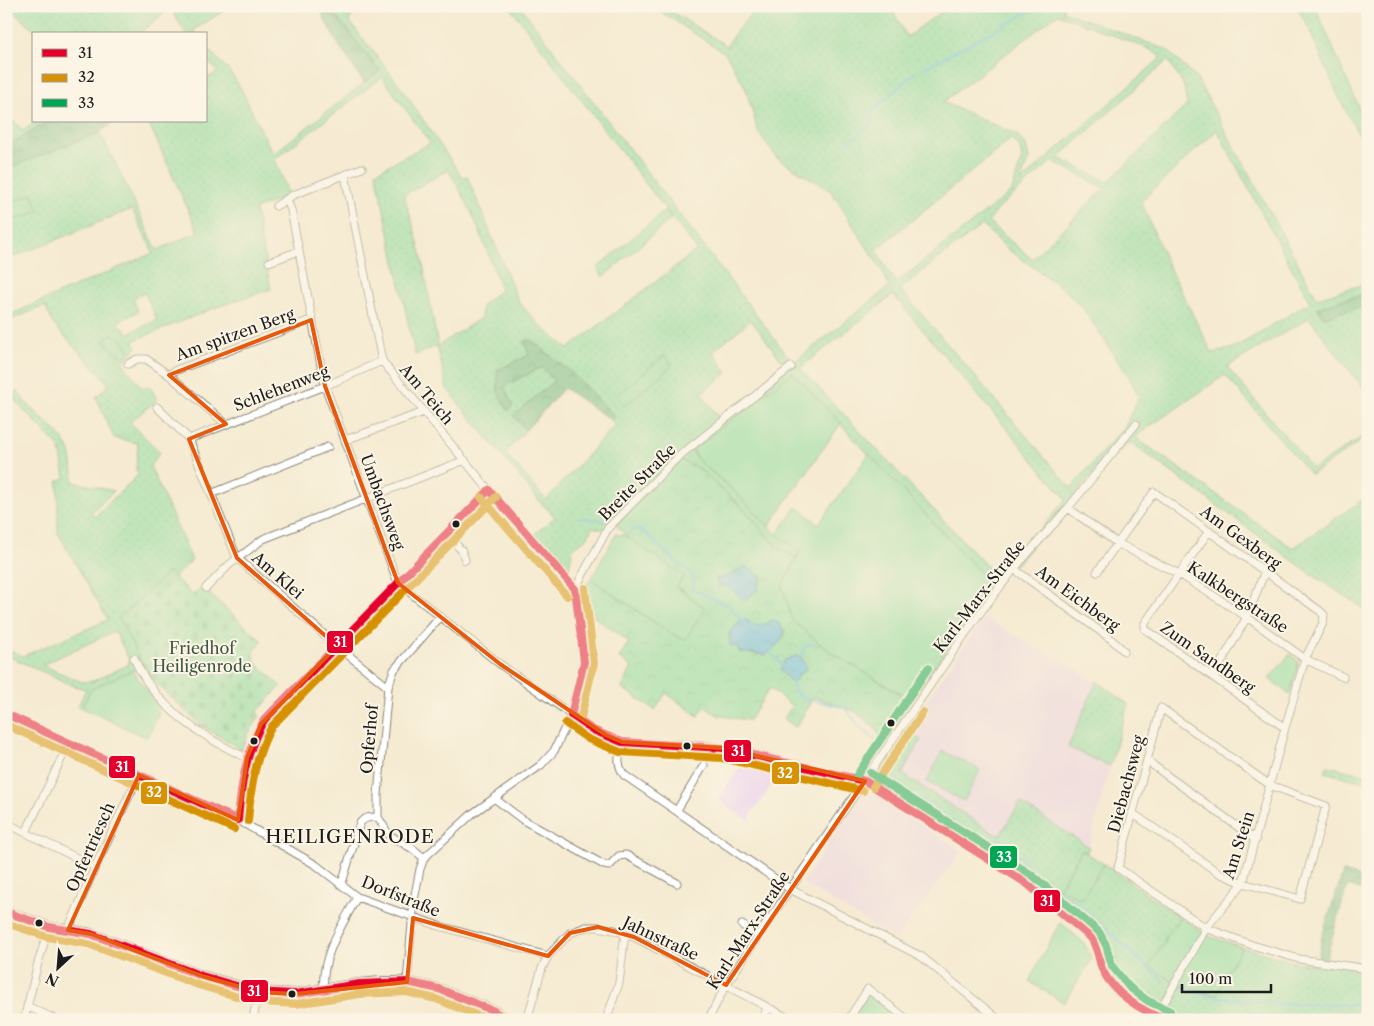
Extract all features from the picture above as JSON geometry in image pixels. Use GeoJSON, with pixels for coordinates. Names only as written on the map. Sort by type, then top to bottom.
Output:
{"type":"FeatureCollection","features":[{"type":"Feature","properties":{"kind":"main road"},"geometry":{"type":"LineString","coordinates":[[6,912],[49,927],[90,934],[202,976],[258,992],[295,994],[373,982],[407,982],[439,989],[494,1011],[507,1020]]}},
{"type":"Feature","properties":{"kind":"street"},"geometry":{"type":"LineString","coordinates":[[276,206],[293,195],[362,168]]}},
{"type":"Feature","properties":{"kind":"street","name":"Am Teich"},"geometry":{"type":"LineString","coordinates":[[345,174],[382,361],[489,490],[575,589]]}},
{"type":"Feature","properties":{"kind":"street","name":"Umbachsweg"},"geometry":{"type":"LineString","coordinates":[[287,200],[291,210],[325,386],[398,583]]}},
{"type":"Feature","properties":{"kind":"street"},"geometry":{"type":"LineString","coordinates":[[270,262],[299,251]]}},
{"type":"Feature","properties":{"kind":"street","name":"Am spitzen Berg"},"geometry":{"type":"LineString","coordinates":[[169,375],[174,371],[311,320]]}},
{"type":"Feature","properties":{"kind":"street"},"geometry":{"type":"LineString","coordinates":[[128,364],[137,359],[146,359],[169,375],[226,424]]}},
{"type":"Feature","properties":{"kind":"street","name":"Schlehenweg"},"geometry":{"type":"LineString","coordinates":[[189,439],[325,386],[382,361]]}},
{"type":"Feature","properties":{"kind":"street","name":"Breite Straße"},"geometry":{"type":"LineString","coordinates":[[575,589],[608,528],[654,480],[678,457],[791,367]]}},
{"type":"Feature","properties":{"kind":"street","name":"Am Klei"},"geometry":{"type":"LineString","coordinates":[[157,407],[189,439],[238,558],[337,646],[388,687]]}},
{"type":"Feature","properties":{"kind":"street"},"geometry":{"type":"LineString","coordinates":[[345,440],[424,412]]}},
{"type":"Feature","properties":{"kind":"street","name":"Karl-Marx-Straße"},"geometry":{"type":"LineString","coordinates":[[708,1020],[726,985],[758,936],[936,674],[1014,569],[1068,508],[1136,424]]}},
{"type":"Feature","properties":{"kind":"street"},"geometry":{"type":"LineString","coordinates":[[211,494],[328,447]]}},
{"type":"Feature","properties":{"kind":"street"},"geometry":{"type":"LineString","coordinates":[[206,588],[238,558],[263,539],[465,460]]}},
{"type":"Feature","properties":{"kind":"street"},"geometry":{"type":"LineString","coordinates":[[238,820],[241,787],[247,758],[254,738],[264,720],[489,490]]}},
{"type":"Feature","properties":{"kind":"street","name":"Am Gexberg"},"geometry":{"type":"LineString","coordinates":[[1117,543],[1154,492],[1324,615],[1323,623],[1305,659]]}},
{"type":"Feature","properties":{"kind":"street","name":"Kalkbergstraße"},"geometry":{"type":"LineString","coordinates":[[1068,508],[1117,543],[1179,574],[1247,617],[1305,659],[1343,677]]}},
{"type":"Feature","properties":{"kind":"street"},"geometry":{"type":"LineString","coordinates":[[1179,574],[1209,531]]}},
{"type":"Feature","properties":{"kind":"street"},"geometry":{"type":"LineString","coordinates":[[447,534],[462,551],[465,560]]}},
{"type":"Feature","properties":{"kind":"street"},"geometry":{"type":"LineString","coordinates":[[1098,572],[1117,543]]}},
{"type":"Feature","properties":{"kind":"street","name":"Am Eichberg"},"geometry":{"type":"LineString","coordinates":[[1014,569],[1111,639],[1124,651]]}},
{"type":"Feature","properties":{"kind":"street"},"geometry":{"type":"LineString","coordinates":[[1213,677],[1247,617],[1265,571]]}},
{"type":"Feature","properties":{"kind":"street","name":"Zum Sandberg"},"geometry":{"type":"LineString","coordinates":[[1179,574],[1145,623],[1145,629],[1284,728]]}},
{"type":"Feature","properties":{"kind":"street"},"geometry":{"type":"LineString","coordinates":[[398,583],[500,664],[593,730],[622,742],[682,744],[723,748],[865,781],[1026,883],[1091,938],[1097,946],[1102,969],[1117,989],[1135,1006],[1156,1018],[1167,1020]]}},
{"type":"Feature","properties":{"kind":"street"},"geometry":{"type":"LineString","coordinates":[[407,982],[416,885],[424,858],[472,814],[541,765],[554,750],[571,715],[584,662],[575,589]]}},
{"type":"Feature","properties":{"kind":"street","name":"Opferhof"},"geometry":{"type":"LineString","coordinates":[[378,817],[388,687],[394,670],[440,617]]}},
{"type":"Feature","properties":{"kind":"street"},"geometry":{"type":"LineString","coordinates":[[134,658],[142,676],[177,716],[200,734],[247,758]]}},
{"type":"Feature","properties":{"kind":"street","name":"Am Stein"},"geometry":{"type":"LineString","coordinates":[[1156,1018],[1206,928],[1243,883],[1256,840],[1284,728],[1305,659]]}},
{"type":"Feature","properties":{"kind":"street","name":"Diebachsweg"},"geometry":{"type":"LineString","coordinates":[[1206,928],[1118,868],[1160,708],[1270,785]]}},
{"type":"Feature","properties":{"kind":"street","name":"Dorfstraße"},"geometry":{"type":"LineString","coordinates":[[6,714],[238,820],[316,865],[358,896],[413,918],[548,956]]}},
{"type":"Feature","properties":{"kind":"street"},"geometry":{"type":"LineString","coordinates":[[622,742],[618,756],[618,766],[624,775],[790,889],[922,957],[999,1020]]}},
{"type":"Feature","properties":{"kind":"street"},"geometry":{"type":"LineString","coordinates":[[26,832],[69,743]]}},
{"type":"Feature","properties":{"kind":"street"},"geometry":{"type":"LineString","coordinates":[[1147,761],[1256,840]]}},
{"type":"Feature","properties":{"kind":"street"},"geometry":{"type":"LineString","coordinates":[[676,810],[704,765]]}},
{"type":"Feature","properties":{"kind":"street","name":"Opfertriesch"},"geometry":{"type":"LineString","coordinates":[[68,930],[95,867],[139,775]]}},
{"type":"Feature","properties":{"kind":"street"},"geometry":{"type":"LineString","coordinates":[[1132,813],[1219,873],[1243,883],[1300,899],[1326,806],[1270,785]]}},
{"type":"Feature","properties":{"kind":"street"},"geometry":{"type":"LineString","coordinates":[[494,798],[523,820],[604,865],[609,866],[619,856],[626,855],[677,883]]}},
{"type":"Feature","properties":{"kind":"street"},"geometry":{"type":"LineString","coordinates":[[342,884],[360,823],[363,819],[378,817],[389,835],[424,858]]}},
{"type":"Feature","properties":{"kind":"street"},"geometry":{"type":"LineString","coordinates":[[6,823],[95,867]]}},
{"type":"Feature","properties":{"kind":"street"},"geometry":{"type":"LineString","coordinates":[[324,990],[323,984],[327,960],[335,940],[358,896]]}},
{"type":"Feature","properties":{"kind":"street"},"geometry":{"type":"LineString","coordinates":[[742,925],[758,936]]}},
{"type":"Feature","properties":{"kind":"street"},"geometry":{"type":"LineString","coordinates":[[24,1020],[49,927]]}},
{"type":"Feature","properties":{"kind":"street","name":"Jahnstraße"},"geometry":{"type":"LineString","coordinates":[[548,956],[570,933],[586,927],[598,927],[625,933],[792,1020]]}},
{"type":"Feature","properties":{"kind":"street"},"geometry":{"type":"LineString","coordinates":[[1206,928],[1252,945],[1299,959],[1368,969]]}},
{"type":"Feature","properties":{"kind":"street"},"geometry":{"type":"LineString","coordinates":[[606,1020],[619,984],[625,933]]}},
{"type":"Feature","properties":{"kind":"street"},"geometry":{"type":"LineString","coordinates":[[527,1020],[542,968],[548,956]]}},
{"type":"Feature","properties":{"kind":"street"},"geometry":{"type":"LineString","coordinates":[[848,1020],[868,989],[908,1020]]}},
{"type":"Feature","properties":{"kind":"street"},"geometry":{"type":"LineString","coordinates":[[253,1020],[258,992]]}},
{"type":"Feature","properties":{"kind":"street"},"geometry":{"type":"LineString","coordinates":[[27,1006],[57,1020]]}},
{"type":"Feature","properties":{"kind":"street"},"geometry":{"type":"LineString","coordinates":[[762,1020],[768,1007]]}},
{"type":"Feature","properties":{"kind":"highlighted area"},"geometry":{"type":"Polygon","coordinates":[[[311,320],[325,386],[398,583],[500,664],[606,735],[622,742],[723,748],[865,781],[726,985],[634,937],[598,927],[570,933],[548,956],[413,918],[407,982],[295,994],[258,992],[202,976],[91,934],[68,930],[139,775],[238,820],[247,758],[261,724],[337,646],[237,558],[189,439],[226,424],[169,375],[311,320]]]}},
{"type":"Feature","properties":{"kind":"shaded area"},"geometry":{"type":"Polygon","coordinates":[[[984,618],[1097,681],[1068,747],[1110,766],[1089,847],[1020,803],[1000,835],[995,835],[902,774],[921,740],[906,731],[984,618]]]}},
{"type":"Feature","properties":{"kind":"shaded area"},"geometry":{"type":"Polygon","coordinates":[[[747,756],[784,766],[748,820],[718,800],[747,756]]]}},
{"type":"Feature","properties":{"kind":"shaded area"},"geometry":{"type":"Polygon","coordinates":[[[865,789],[962,851],[896,940],[802,883],[865,789]]]}},
{"type":"Feature","properties":{"kind":"green space"},"geometry":{"type":"Polygon","coordinates":[[[7,6],[231,6],[194,30],[195,32],[185,32],[172,11],[168,10],[140,32],[37,32],[7,6]]]}},
{"type":"Feature","properties":{"kind":"green space"},"geometry":{"type":"Polygon","coordinates":[[[320,6],[325,6],[347,29],[380,71],[364,83],[333,36],[320,6]]]}},
{"type":"Feature","properties":{"kind":"green space"},"geometry":{"type":"Polygon","coordinates":[[[325,6],[338,6],[345,11],[350,6],[364,6],[350,18],[350,22],[400,86],[462,177],[467,176],[519,303],[544,329],[568,349],[697,250],[509,6],[520,6],[793,363],[889,287],[883,272],[830,190],[776,157],[758,132],[746,89],[726,54],[652,6],[662,6],[727,46],[757,6],[890,6],[907,37],[949,6],[1064,6],[1063,11],[1167,50],[1197,79],[1317,298],[1368,283],[1368,293],[1318,308],[1323,317],[1368,305],[1368,394],[1309,318],[1227,367],[1313,469],[1368,433],[1368,436],[1311,475],[1225,375],[1140,433],[1136,438],[1293,548],[1368,496],[1368,611],[1314,576],[1130,442],[1113,458],[1105,459],[1015,566],[1012,563],[1066,499],[893,295],[800,368],[998,578],[992,585],[792,373],[693,451],[697,459],[733,490],[777,534],[801,551],[796,558],[776,546],[743,508],[698,468],[657,481],[610,531],[592,527],[588,537],[573,548],[569,568],[563,572],[532,536],[555,517],[540,502],[447,389],[437,346],[415,355],[376,172],[430,143],[382,77],[275,159],[288,193],[279,200],[255,209],[271,289],[217,307],[133,341],[137,347],[123,363],[142,388],[150,386],[157,400],[130,422],[160,452],[150,466],[192,560],[174,577],[169,572],[127,633],[143,666],[91,689],[82,708],[78,706],[86,689],[74,686],[6,655],[6,648],[23,656],[108,620],[58,533],[58,481],[65,478],[60,448],[15,401],[6,402],[6,397],[18,391],[29,406],[63,439],[71,455],[74,482],[114,491],[91,512],[94,517],[138,475],[136,469],[138,443],[114,438],[96,397],[109,384],[54,325],[45,306],[10,320],[9,315],[153,253],[132,209],[6,260],[6,169],[100,132],[157,250],[198,232],[148,122],[208,122],[208,78],[218,72],[208,61],[208,49],[227,68],[239,85],[273,154],[379,71],[347,29],[325,6]],[[1058,14],[943,102],[1017,135],[1026,145],[1029,159],[1020,182],[1162,57],[1149,49],[1058,14]],[[1168,60],[1058,158],[1108,182],[1187,105],[1184,86],[1168,60]],[[1217,130],[1141,201],[1166,261],[1212,353],[1230,349],[1246,341],[1310,302],[1217,130]],[[1011,139],[876,250],[896,283],[1012,191],[1022,158],[1019,146],[1011,139]],[[1052,161],[1002,205],[988,222],[1032,259],[1105,188],[1052,161]],[[448,170],[404,195],[421,253],[438,346],[481,318],[482,305],[501,289],[471,213],[448,170]],[[982,225],[900,289],[1071,488],[1125,426],[1139,397],[1131,380],[1082,307],[1061,287],[1009,250],[982,225]],[[145,293],[133,298],[138,311],[117,323],[129,333],[157,320],[145,293]],[[751,320],[713,351],[727,373],[701,393],[720,419],[787,368],[751,320]],[[530,339],[529,355],[504,386],[542,367],[554,381],[514,416],[526,430],[505,453],[546,500],[615,425],[611,420],[614,416],[575,376],[530,339]],[[115,631],[42,665],[82,682],[93,681],[128,665],[129,660],[115,631]]]}},
{"type":"Feature","properties":{"kind":"green space"},"geometry":{"type":"Polygon","coordinates":[[[1296,6],[1315,6],[1368,129],[1368,152],[1341,102],[1307,25],[1296,6]]]}},
{"type":"Feature","properties":{"kind":"green space"},"geometry":{"type":"Polygon","coordinates":[[[6,114],[23,130],[36,122],[47,122],[6,147],[6,114]]]}},
{"type":"Feature","properties":{"kind":"green space"},"geometry":{"type":"Polygon","coordinates":[[[47,122],[116,122],[96,134],[6,169],[6,147],[47,122]]]}},
{"type":"Feature","properties":{"kind":"green space"},"geometry":{"type":"Polygon","coordinates":[[[33,194],[39,211],[6,223],[6,204],[33,194]]]}},
{"type":"Feature","properties":{"kind":"green space"},"geometry":{"type":"Polygon","coordinates":[[[666,210],[672,218],[603,277],[597,268],[666,210]]]}},
{"type":"Feature","properties":{"kind":"green space"},"geometry":{"type":"Polygon","coordinates":[[[1368,293],[1368,305],[1323,317],[1318,308],[1338,301],[1368,293]]]}},
{"type":"Feature","properties":{"kind":"green space"},"geometry":{"type":"Polygon","coordinates":[[[111,334],[122,339],[130,351],[123,358],[104,341],[111,334]]]}},
{"type":"Feature","properties":{"kind":"green space"},"geometry":{"type":"Polygon","coordinates":[[[530,339],[575,376],[614,416],[611,420],[564,388],[526,430],[513,416],[554,381],[542,367],[504,386],[513,406],[508,411],[498,392],[497,370],[529,355],[524,342],[530,339]]]}},
{"type":"Feature","properties":{"kind":"green space"},"geometry":{"type":"Polygon","coordinates":[[[665,355],[672,366],[624,406],[616,396],[665,355]]]}},
{"type":"Feature","properties":{"kind":"green space"},"geometry":{"type":"Polygon","coordinates":[[[792,373],[841,423],[769,526],[733,490],[697,459],[693,450],[792,373]]]}},
{"type":"Feature","properties":{"kind":"green space"},"geometry":{"type":"Polygon","coordinates":[[[869,454],[992,585],[911,700],[829,651],[792,620],[782,586],[801,551],[777,534],[797,507],[819,524],[869,454]]]}},
{"type":"Feature","properties":{"kind":"green space"},"geometry":{"type":"Polygon","coordinates":[[[681,460],[698,468],[743,508],[776,546],[796,558],[783,586],[829,651],[911,700],[884,741],[873,726],[854,711],[814,697],[796,727],[784,719],[792,706],[770,688],[749,720],[720,716],[704,707],[698,716],[666,693],[655,710],[622,688],[632,667],[619,658],[629,642],[582,608],[581,592],[591,579],[652,621],[705,608],[676,586],[683,576],[631,541],[617,526],[657,481],[681,460]]]}},
{"type":"Feature","properties":{"kind":"green space"},"geometry":{"type":"Polygon","coordinates":[[[616,534],[626,536],[684,576],[676,587],[705,608],[685,640],[670,633],[591,579],[616,534]]]}},
{"type":"Feature","properties":{"kind":"green space","name":"Friedhof Heiligenrode"},"geometry":{"type":"Polygon","coordinates":[[[169,572],[193,595],[202,587],[262,641],[253,653],[256,663],[281,686],[257,712],[260,716],[248,734],[242,750],[199,724],[148,675],[119,618],[169,572]]]}},
{"type":"Feature","properties":{"kind":"green space"},"geometry":{"type":"Polygon","coordinates":[[[1290,654],[1299,662],[1290,694],[1269,679],[1290,654]]]}},
{"type":"Feature","properties":{"kind":"green space"},"geometry":{"type":"Polygon","coordinates":[[[132,670],[157,704],[159,712],[148,738],[82,708],[91,689],[132,670]]]}},
{"type":"Feature","properties":{"kind":"green space"},"geometry":{"type":"Polygon","coordinates":[[[1097,681],[1128,704],[1110,766],[1068,747],[1097,681]]]}},
{"type":"Feature","properties":{"kind":"green space"},"geometry":{"type":"Polygon","coordinates":[[[906,731],[921,740],[902,774],[995,834],[1000,835],[1020,803],[1089,847],[1087,852],[1082,850],[1059,888],[1081,899],[1104,864],[1180,917],[1164,938],[1166,941],[1149,966],[1217,995],[1226,973],[1242,947],[1294,962],[1316,965],[1318,958],[1368,964],[1368,1020],[1176,1020],[1144,1007],[1126,992],[1111,974],[1098,943],[1091,932],[1027,879],[968,842],[971,838],[876,778],[906,731]]]}},
{"type":"Feature","properties":{"kind":"green space"},"geometry":{"type":"Polygon","coordinates":[[[942,751],[980,770],[964,801],[927,782],[942,751]]]}},
{"type":"Feature","properties":{"kind":"green space"},"geometry":{"type":"Polygon","coordinates":[[[1327,766],[1368,775],[1368,783],[1325,772],[1327,766]]]}},
{"type":"Feature","properties":{"kind":"green space"},"geometry":{"type":"Polygon","coordinates":[[[1082,850],[1104,864],[1081,899],[1059,888],[1082,850]]]}},
{"type":"Feature","properties":{"kind":"green space"},"geometry":{"type":"Polygon","coordinates":[[[1343,872],[1368,879],[1368,892],[1347,886],[1326,959],[1318,958],[1322,936],[1343,872]]]}},
{"type":"Feature","properties":{"kind":"green space"},"geometry":{"type":"Polygon","coordinates":[[[1180,917],[1211,937],[1242,947],[1226,973],[1217,995],[1178,985],[1149,966],[1166,941],[1164,939],[1180,917]]]}},
{"type":"Feature","properties":{"kind":"green space"},"geometry":{"type":"Polygon","coordinates":[[[1060,922],[1084,943],[1092,959],[1064,1003],[1029,981],[1060,922]]]}},
{"type":"Feature","properties":{"kind":"green space"},"geometry":{"type":"Polygon","coordinates":[[[868,993],[901,1020],[851,1020],[868,993]]]}},
{"type":"Feature","properties":{"kind":"water"},"geometry":{"type":"Polygon","coordinates":[[[745,566],[762,577],[757,591],[744,600],[729,587],[719,586],[716,579],[730,576],[745,566]]]}},
{"type":"Feature","properties":{"kind":"water"},"geometry":{"type":"Polygon","coordinates":[[[744,619],[756,626],[764,625],[772,620],[779,623],[785,632],[781,641],[766,655],[739,652],[738,647],[730,646],[730,631],[744,619]]]}},
{"type":"Feature","properties":{"kind":"water"},"geometry":{"type":"Polygon","coordinates":[[[796,656],[801,657],[806,669],[792,683],[780,670],[785,660],[796,656]]]}},
{"type":"Feature","properties":{"kind":"waterway"},"geometry":{"type":"LineString","coordinates":[[922,69],[1040,6]]}},
{"type":"Feature","properties":{"kind":"waterway"},"geometry":{"type":"LineString","coordinates":[[848,142],[872,124],[873,110],[916,72]]}},
{"type":"Feature","properties":{"kind":"waterway"},"geometry":{"type":"LineString","coordinates":[[580,518],[608,521]]}},
{"type":"Feature","properties":{"kind":"waterway"},"geometry":{"type":"LineString","coordinates":[[628,534],[633,529],[642,530],[691,573],[694,583],[692,589],[729,606],[742,621]]}},
{"type":"Feature","properties":{"kind":"waterway"},"geometry":{"type":"LineString","coordinates":[[801,657],[805,646],[816,644]]}},
{"type":"Feature","properties":{"kind":"waterway"},"geometry":{"type":"LineString","coordinates":[[768,650],[784,667]]}},
{"type":"Feature","properties":{"kind":"waterway"},"geometry":{"type":"LineString","coordinates":[[792,682],[795,691],[801,697],[845,708],[861,728],[875,739]]}},
{"type":"Feature","properties":{"kind":"waterway"},"geometry":{"type":"LineString","coordinates":[[896,748],[894,780],[903,790],[919,798],[976,837],[1001,839],[1038,878],[1054,891],[1077,902],[1165,982]]}},
{"type":"Feature","properties":{"kind":"waterway"},"geometry":{"type":"LineString","coordinates":[[1183,989],[1228,999],[1274,1003],[1368,1005]]}},
{"type":"Feature","properties":{"kind":"transit line","name":"31"},"geometry":{"type":"LineString","coordinates":[[489,490],[575,589]]}},
{"type":"Feature","properties":{"kind":"transit line","name":"31"},"geometry":{"type":"LineString","coordinates":[[238,820],[245,768],[264,720],[489,490]]}},
{"type":"Feature","properties":{"kind":"transit line","name":"32"},"geometry":{"type":"LineString","coordinates":[[481,497],[567,596]]}},
{"type":"Feature","properties":{"kind":"transit line","name":"32"},"geometry":{"type":"LineString","coordinates":[[248,821],[258,760],[272,726],[496,497]]}},
{"type":"Feature","properties":{"kind":"transit line","name":"32"},"geometry":{"type":"LineString","coordinates":[[581,717],[594,663],[585,588]]}},
{"type":"Feature","properties":{"kind":"transit line","name":"31"},"geometry":{"type":"LineString","coordinates":[[571,715],[584,662],[575,589]]}},
{"type":"Feature","properties":{"kind":"transit line","name":"33"},"geometry":{"type":"LineString","coordinates":[[857,775],[928,668]]}},
{"type":"Feature","properties":{"kind":"transit line","name":"32"},"geometry":{"type":"LineString","coordinates":[[873,787],[923,712]]}},
{"type":"Feature","properties":{"kind":"transit line","name":"31"},"geometry":{"type":"LineString","coordinates":[[6,714],[238,820]]}},
{"type":"Feature","properties":{"kind":"transit line","name":"31"},"geometry":{"type":"LineString","coordinates":[[571,715],[593,730],[622,742],[723,748],[865,781],[1026,883],[1091,938],[1103,971],[1108,980],[1122,995],[1139,1007],[1166,1020]]}},
{"type":"Feature","properties":{"kind":"transit line","name":"32"},"geometry":{"type":"LineString","coordinates":[[565,723],[588,739],[620,752],[722,758],[863,791]]}},
{"type":"Feature","properties":{"kind":"transit line","name":"32"},"geometry":{"type":"LineString","coordinates":[[6,725],[234,829]]}},
{"type":"Feature","properties":{"kind":"transit line","name":"33"},"geometry":{"type":"LineString","coordinates":[[870,773],[1032,875],[1099,932],[1106,945],[1112,966],[1129,987],[1148,1001],[1170,1011]]}},
{"type":"Feature","properties":{"kind":"transit line","name":"31"},"geometry":{"type":"LineString","coordinates":[[6,912],[49,927],[91,934],[202,976],[258,992],[295,994],[359,984],[407,982],[439,989],[494,1011],[507,1020]]}},
{"type":"Feature","properties":{"kind":"transit line","name":"32"},"geometry":{"type":"LineString","coordinates":[[6,923],[47,937],[88,944],[198,985],[256,1002],[296,1004],[360,994],[406,992],[436,999],[489,1020]]}},
{"type":"Feature","properties":{"kind":"district","name":"HEILIGENRODE"},"geometry":{"type":"Point","coordinates":[350,836]}}]}
